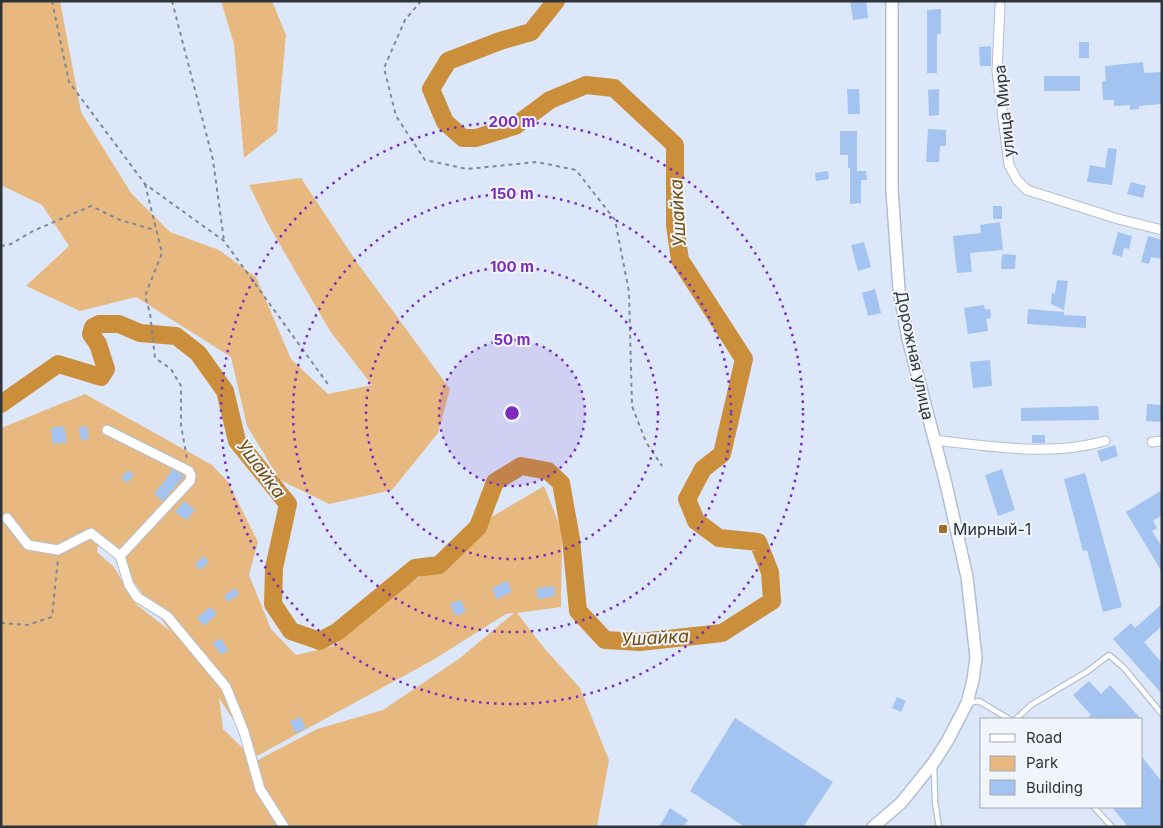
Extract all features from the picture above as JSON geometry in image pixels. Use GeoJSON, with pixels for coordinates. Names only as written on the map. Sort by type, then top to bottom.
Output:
{"type":"FeatureCollection","features":[{"type":"Feature","properties":{"kind":"street","name":"Дорожная улица"},"geometry":{"type":"LineString","coordinates":[[873,827],[901,803],[934,762],[967,703],[976,657],[967,577],[908,339],[899,290],[892,190],[892,1]]}},
{"type":"Feature","properties":{"kind":"street","name":"улица Мира"},"geometry":{"type":"LineString","coordinates":[[1000,6],[997,71],[1009,165],[1016,180],[1027,190],[1118,220],[1162,230]]}},
{"type":"Feature","properties":{"kind":"street"},"geometry":{"type":"LineString","coordinates":[[107,430],[189,471],[191,476],[190,481],[120,556]]}},
{"type":"Feature","properties":{"kind":"street"},"geometry":{"type":"LineString","coordinates":[[934,440],[1013,448],[1070,448],[1089,446],[1105,441]]}},
{"type":"Feature","properties":{"kind":"street"},"geometry":{"type":"LineString","coordinates":[[1152,442],[1162,441]]}},
{"type":"Feature","properties":{"kind":"street"},"geometry":{"type":"LineString","coordinates":[[6,518],[28,545],[58,550],[91,533],[120,556],[129,585],[137,597],[167,616],[226,687],[244,732],[260,789],[284,827]]}},
{"type":"Feature","properties":{"kind":"lane"},"geometry":{"type":"LineString","coordinates":[[1017,718],[1031,705],[1088,672],[1109,655],[1124,668],[1162,714]]}},
{"type":"Feature","properties":{"kind":"lane"},"geometry":{"type":"LineString","coordinates":[[967,703],[979,701],[1007,718]]}},
{"type":"Feature","properties":{"kind":"lane"},"geometry":{"type":"LineString","coordinates":[[934,762],[935,802],[939,827]]}},
{"type":"Feature","properties":{"kind":"lane"},"geometry":{"type":"LineString","coordinates":[[1095,808],[1112,827]]}},
{"type":"Feature","properties":{"kind":"path"},"geometry":{"type":"LineString","coordinates":[[52,1],[69,82],[145,184],[224,241],[330,387]]}},
{"type":"Feature","properties":{"kind":"path"},"geometry":{"type":"LineString","coordinates":[[172,1],[213,160],[224,241]]}},
{"type":"Feature","properties":{"kind":"path"},"geometry":{"type":"LineString","coordinates":[[421,1],[405,20],[384,68],[396,116],[425,160],[466,170],[537,162],[576,170],[615,220],[629,292],[632,406],[646,442],[662,466]]}},
{"type":"Feature","properties":{"kind":"path"},"geometry":{"type":"LineString","coordinates":[[145,184],[162,253],[145,296],[150,313],[155,358],[171,369],[181,386],[181,425],[189,471]]}},
{"type":"Feature","properties":{"kind":"path"},"geometry":{"type":"LineString","coordinates":[[1,246],[12,244],[33,232],[91,206],[120,220],[156,231]]}},
{"type":"Feature","properties":{"kind":"path"},"geometry":{"type":"LineString","coordinates":[[1,624],[27,625],[52,617],[58,550]]}},
{"type":"Feature","properties":{"kind":"green space"},"geometry":{"type":"Polygon","coordinates":[[[1,1],[60,1],[81,112],[131,193],[170,232],[219,250],[256,277],[291,359],[328,394],[372,385],[330,331],[268,224],[249,185],[301,178],[356,261],[450,389],[438,433],[392,490],[329,504],[280,480],[247,426],[231,357],[136,297],[80,311],[26,286],[69,246],[42,205],[1,185],[1,1]]]}},
{"type":"Feature","properties":{"kind":"green space"},"geometry":{"type":"Polygon","coordinates":[[[221,1],[272,1],[286,35],[277,132],[244,158],[234,44],[221,1]]]}},
{"type":"Feature","properties":{"kind":"green space"},"geometry":{"type":"Polygon","coordinates":[[[85,394],[212,465],[228,482],[258,542],[249,575],[271,629],[296,655],[334,646],[400,589],[462,552],[493,516],[544,486],[562,531],[561,607],[517,613],[545,649],[580,688],[609,760],[597,827],[1,827],[1,428],[85,394]],[[99,535],[97,552],[114,567],[136,604],[170,631],[99,535]],[[514,613],[506,614],[433,660],[257,756],[219,698],[223,729],[256,761],[317,729],[383,710],[460,658],[514,613]]]}},
{"type":"Feature","properties":{"kind":"building"},"geometry":{"type":"Polygon","coordinates":[[[850,1],[866,1],[868,18],[853,20],[850,1]]]}},
{"type":"Feature","properties":{"kind":"building"},"geometry":{"type":"Polygon","coordinates":[[[941,9],[941,34],[937,34],[937,73],[927,73],[927,10],[941,9]]]}},
{"type":"Feature","properties":{"kind":"building"},"geometry":{"type":"Polygon","coordinates":[[[1079,42],[1089,42],[1089,58],[1079,58],[1079,42]]]}},
{"type":"Feature","properties":{"kind":"building"},"geometry":{"type":"Polygon","coordinates":[[[991,46],[991,66],[980,66],[979,47],[991,46]]]}},
{"type":"Feature","properties":{"kind":"building"},"geometry":{"type":"Polygon","coordinates":[[[1143,62],[1144,73],[1162,72],[1162,104],[1139,106],[1139,109],[1130,110],[1130,105],[1114,106],[1114,100],[1103,100],[1102,82],[1106,81],[1105,66],[1143,62]]]}},
{"type":"Feature","properties":{"kind":"building"},"geometry":{"type":"Polygon","coordinates":[[[1044,76],[1080,76],[1080,91],[1044,91],[1044,76]]]}},
{"type":"Feature","properties":{"kind":"building"},"geometry":{"type":"Polygon","coordinates":[[[847,89],[859,89],[860,114],[848,114],[847,89]]]}},
{"type":"Feature","properties":{"kind":"building"},"geometry":{"type":"Polygon","coordinates":[[[939,89],[939,115],[929,116],[928,90],[939,89]]]}},
{"type":"Feature","properties":{"kind":"building"},"geometry":{"type":"Polygon","coordinates":[[[928,129],[946,130],[946,146],[940,146],[939,162],[926,162],[928,129]]]}},
{"type":"Feature","properties":{"kind":"building"},"geometry":{"type":"Polygon","coordinates":[[[840,131],[857,131],[857,171],[866,171],[867,180],[861,180],[861,203],[850,204],[850,168],[848,168],[848,155],[840,155],[840,131]]]}},
{"type":"Feature","properties":{"kind":"building"},"geometry":{"type":"Polygon","coordinates":[[[1108,148],[1117,149],[1112,185],[1087,182],[1090,165],[1105,168],[1108,148]]]}},
{"type":"Feature","properties":{"kind":"building"},"geometry":{"type":"Polygon","coordinates":[[[828,171],[829,179],[816,181],[815,173],[828,171]]]}},
{"type":"Feature","properties":{"kind":"building"},"geometry":{"type":"Polygon","coordinates":[[[1131,182],[1146,186],[1143,198],[1127,194],[1131,182]]]}},
{"type":"Feature","properties":{"kind":"building"},"geometry":{"type":"Polygon","coordinates":[[[993,206],[1002,206],[1002,219],[993,219],[993,206]]]}},
{"type":"Feature","properties":{"kind":"building"},"geometry":{"type":"Polygon","coordinates":[[[1000,222],[1003,250],[970,253],[972,272],[957,273],[953,236],[981,233],[980,225],[1000,222]]]}},
{"type":"Feature","properties":{"kind":"building"},"geometry":{"type":"Polygon","coordinates":[[[1118,232],[1132,236],[1129,249],[1124,248],[1122,257],[1112,254],[1118,232]]]}},
{"type":"Feature","properties":{"kind":"building"},"geometry":{"type":"Polygon","coordinates":[[[1148,236],[1162,240],[1162,259],[1151,257],[1149,264],[1141,262],[1148,236]]]}},
{"type":"Feature","properties":{"kind":"building"},"geometry":{"type":"Polygon","coordinates":[[[864,242],[871,267],[858,271],[851,245],[864,242]]]}},
{"type":"Feature","properties":{"kind":"building"},"geometry":{"type":"Polygon","coordinates":[[[1002,254],[1016,255],[1015,269],[1001,269],[1002,254]]]}},
{"type":"Feature","properties":{"kind":"building"},"geometry":{"type":"Polygon","coordinates":[[[1057,280],[1068,281],[1064,310],[1051,304],[1052,293],[1055,294],[1057,280]]]}},
{"type":"Feature","properties":{"kind":"building"},"geometry":{"type":"Polygon","coordinates":[[[875,289],[881,313],[868,316],[862,293],[875,289]]]}},
{"type":"Feature","properties":{"kind":"building"},"geometry":{"type":"Polygon","coordinates":[[[984,305],[985,310],[990,309],[991,318],[986,319],[988,331],[968,334],[964,308],[984,305]]]}},
{"type":"Feature","properties":{"kind":"building"},"geometry":{"type":"Polygon","coordinates":[[[1028,309],[1064,312],[1064,315],[1086,316],[1086,328],[1027,324],[1028,309]]]}},
{"type":"Feature","properties":{"kind":"building"},"geometry":{"type":"Polygon","coordinates":[[[990,360],[992,386],[973,388],[970,362],[990,360]]]}},
{"type":"Feature","properties":{"kind":"building"},"geometry":{"type":"Polygon","coordinates":[[[1147,404],[1162,405],[1162,422],[1146,421],[1147,404]]]}},
{"type":"Feature","properties":{"kind":"building"},"geometry":{"type":"Polygon","coordinates":[[[1098,406],[1099,420],[1021,421],[1021,408],[1098,406]]]}},
{"type":"Feature","properties":{"kind":"building"},"geometry":{"type":"Polygon","coordinates":[[[64,426],[67,442],[53,444],[51,428],[64,426]]]}},
{"type":"Feature","properties":{"kind":"building"},"geometry":{"type":"Polygon","coordinates":[[[87,426],[89,439],[81,440],[79,427],[87,426]]]}},
{"type":"Feature","properties":{"kind":"building"},"geometry":{"type":"Polygon","coordinates":[[[1032,435],[1045,435],[1045,443],[1032,443],[1032,435]]]}},
{"type":"Feature","properties":{"kind":"building"},"geometry":{"type":"Polygon","coordinates":[[[1115,445],[1118,456],[1101,462],[1097,451],[1115,445]]]}},
{"type":"Feature","properties":{"kind":"building"},"geometry":{"type":"Polygon","coordinates":[[[172,469],[184,476],[163,501],[154,494],[172,469]]]}},
{"type":"Feature","properties":{"kind":"building"},"geometry":{"type":"Polygon","coordinates":[[[1002,469],[1015,510],[998,516],[985,475],[1002,469]]]}},
{"type":"Feature","properties":{"kind":"building"},"geometry":{"type":"Polygon","coordinates":[[[128,470],[134,475],[127,483],[121,478],[128,470]]]}},
{"type":"Feature","properties":{"kind":"building"},"geometry":{"type":"Polygon","coordinates":[[[1085,473],[1122,607],[1103,612],[1087,550],[1083,551],[1064,479],[1085,473]]]}},
{"type":"Feature","properties":{"kind":"building"},"geometry":{"type":"Polygon","coordinates":[[[1162,490],[1162,515],[1153,521],[1157,528],[1152,531],[1162,547],[1162,572],[1126,512],[1162,490]]]}},
{"type":"Feature","properties":{"kind":"building"},"geometry":{"type":"Polygon","coordinates":[[[184,501],[195,510],[186,520],[175,512],[184,501]]]}},
{"type":"Feature","properties":{"kind":"building"},"geometry":{"type":"Polygon","coordinates":[[[204,556],[209,562],[200,570],[195,564],[204,556]]]}},
{"type":"Feature","properties":{"kind":"building"},"geometry":{"type":"Polygon","coordinates":[[[507,581],[512,592],[497,599],[492,588],[507,581]]]}},
{"type":"Feature","properties":{"kind":"building"},"geometry":{"type":"Polygon","coordinates":[[[554,586],[555,596],[538,599],[536,589],[554,586]]]}},
{"type":"Feature","properties":{"kind":"building"},"geometry":{"type":"Polygon","coordinates":[[[235,588],[239,594],[228,602],[224,596],[235,588]]]}},
{"type":"Feature","properties":{"kind":"building"},"geometry":{"type":"Polygon","coordinates":[[[461,600],[466,612],[455,616],[450,604],[461,600]]]}},
{"type":"Feature","properties":{"kind":"building"},"geometry":{"type":"Polygon","coordinates":[[[1162,604],[1162,626],[1144,642],[1162,663],[1162,694],[1113,639],[1131,623],[1135,628],[1162,604]]]}},
{"type":"Feature","properties":{"kind":"building"},"geometry":{"type":"Polygon","coordinates":[[[210,607],[217,614],[204,626],[197,618],[210,607]]]}},
{"type":"Feature","properties":{"kind":"building"},"geometry":{"type":"Polygon","coordinates":[[[221,638],[228,650],[221,655],[213,643],[221,638]]]}},
{"type":"Feature","properties":{"kind":"building"},"geometry":{"type":"Polygon","coordinates":[[[1089,681],[1101,694],[1110,685],[1140,718],[1087,718],[1091,715],[1073,695],[1089,681]]]}},
{"type":"Feature","properties":{"kind":"building"},"geometry":{"type":"Polygon","coordinates":[[[897,697],[906,701],[901,712],[892,708],[897,697]]]}},
{"type":"Feature","properties":{"kind":"building"},"geometry":{"type":"Polygon","coordinates":[[[301,717],[306,729],[295,733],[290,721],[301,717]]]}},
{"type":"Feature","properties":{"kind":"building"},"geometry":{"type":"Polygon","coordinates":[[[735,718],[833,782],[803,827],[745,827],[690,791],[735,718]]]}},
{"type":"Feature","properties":{"kind":"building"},"geometry":{"type":"Polygon","coordinates":[[[1143,758],[1162,782],[1162,827],[1128,827],[1113,808],[1143,808],[1143,758]]]}},
{"type":"Feature","properties":{"kind":"building"},"geometry":{"type":"Polygon","coordinates":[[[670,808],[688,820],[683,827],[659,827],[670,808]]]}},
{"type":"Feature","properties":{"kind":"waterway","name":"Ушайка"},"geometry":{"type":"LineString","coordinates":[[1,404],[58,364],[101,377],[106,369],[98,344],[91,334],[93,327],[99,324],[119,324],[140,333],[176,336],[198,353],[225,391],[237,441],[288,504],[274,568],[273,604],[291,631],[320,641],[337,632],[415,568],[439,565],[478,527],[495,482],[521,466],[548,471],[561,483],[571,539],[578,611],[605,640],[640,642],[722,633],[772,601],[770,572],[758,542],[719,538],[696,521],[687,499],[703,469],[722,454],[744,359],[680,260],[675,225],[675,145],[614,88],[586,85],[550,100],[515,126],[476,138],[463,138],[445,122],[431,89],[448,61],[500,41],[531,32],[556,1]]}},
{"type":"Feature","properties":{"kind":"place","name":"Мирный-1"},"geometry":{"type":"Point","coordinates":[943,529]}}]}
